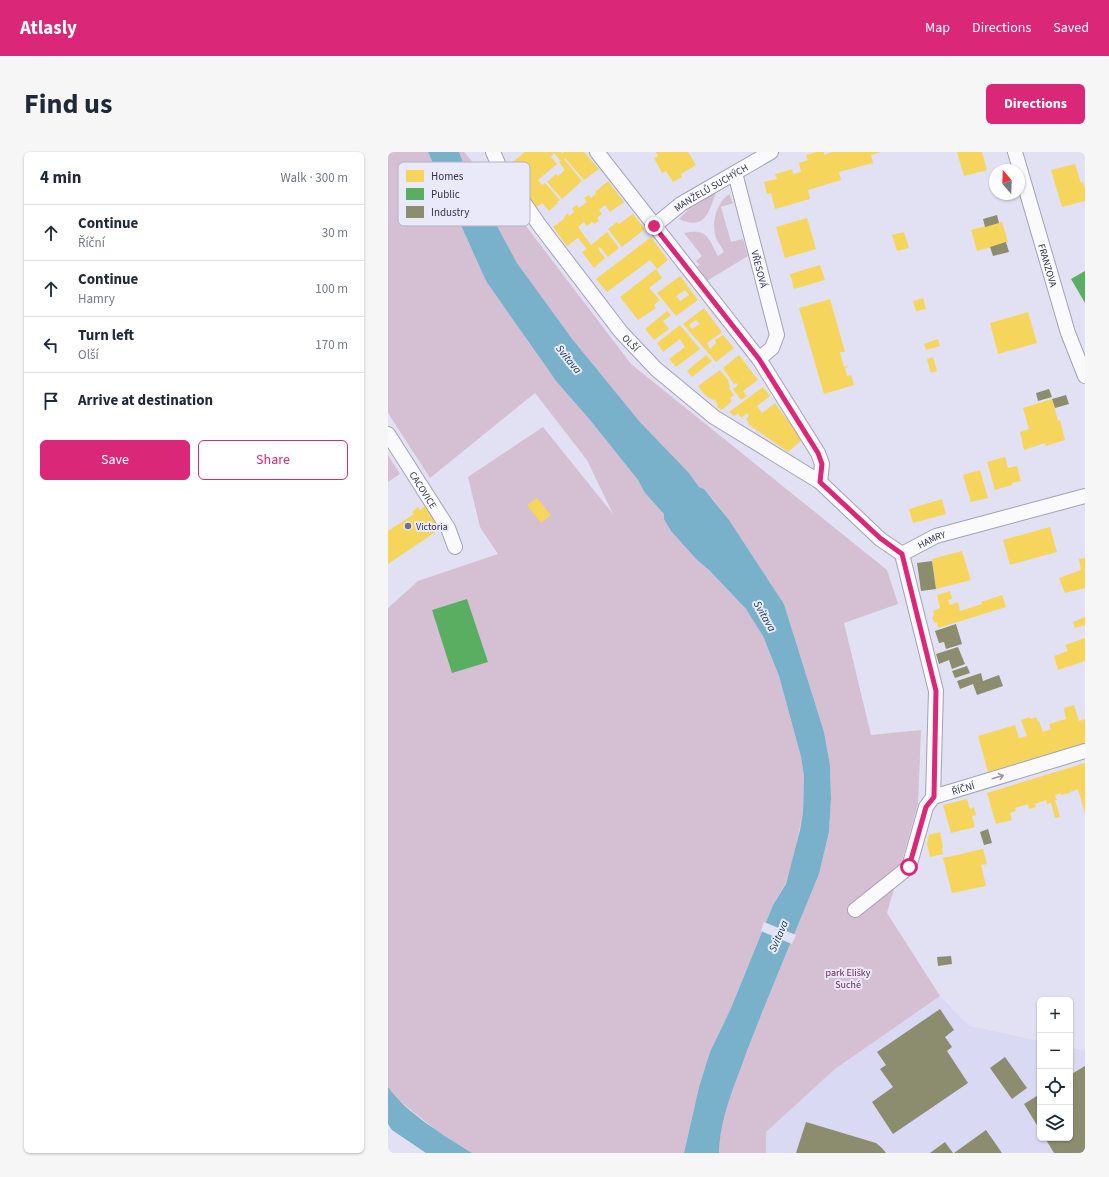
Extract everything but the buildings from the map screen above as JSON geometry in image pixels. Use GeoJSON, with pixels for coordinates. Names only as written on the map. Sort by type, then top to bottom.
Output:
{"type":"FeatureCollection","features":[{"type":"Feature","properties":{"kind":"street","name":"OLŠÍ"},"geometry":{"type":"LineString","coordinates":[[493,152],[497,162]]}},
{"type":"Feature","properties":{"kind":"street"},"geometry":{"type":"LineString","coordinates":[[597,152],[759,359],[818,453],[822,464],[820,482]]}},
{"type":"Feature","properties":{"kind":"street","name":"MANŽELŮ SUCHÝCH"},"geometry":{"type":"LineString","coordinates":[[654,226],[681,204],[771,152]]}},
{"type":"Feature","properties":{"kind":"street","name":"FRANZOVA"},"geometry":{"type":"LineString","coordinates":[[1015,152],[1068,332],[1085,376]]}},
{"type":"Feature","properties":{"kind":"street","name":"VŘESOVÁ"},"geometry":{"type":"LineString","coordinates":[[735,173],[777,335],[772,348],[759,359]]}},
{"type":"Feature","properties":{"kind":"street","name":"OLŠÍ"},"geometry":{"type":"LineString","coordinates":[[530,212],[621,332],[656,369],[714,417],[820,482],[880,538],[902,554]]}},
{"type":"Feature","properties":{"kind":"street","name":"CACOVICE"},"geometry":{"type":"LineString","coordinates":[[388,434],[448,528],[455,547]]}},
{"type":"Feature","properties":{"kind":"street","name":"HAMRY"},"geometry":{"type":"LineString","coordinates":[[902,554],[936,536],[1085,496]]}},
{"type":"Feature","properties":{"kind":"street"},"geometry":{"type":"LineString","coordinates":[[855,910],[909,867],[926,807],[934,797],[936,691],[902,554]]}},
{"type":"Feature","properties":{"kind":"street","name":"ŘÍČNÍ"},"geometry":{"type":"LineString","coordinates":[[934,797],[1085,751]]}},
{"type":"Feature","properties":{"kind":"shaded area"},"geometry":{"type":"Polygon","coordinates":[[[940,996],[969,1026],[1037,1040],[1037,1141],[1073,1141],[1073,1048],[1085,1051],[1085,1153],[766,1153],[766,1132],[835,1069],[940,996]]]}},
{"type":"Feature","properties":{"kind":"green space"},"geometry":{"type":"Polygon","coordinates":[[[388,152],[428,152],[432,162],[398,162],[398,226],[461,226],[486,281],[529,343],[556,381],[590,420],[638,480],[645,493],[664,514],[671,531],[696,559],[709,570],[746,609],[763,636],[779,676],[801,757],[804,776],[803,812],[796,847],[786,883],[773,905],[731,1008],[710,1052],[699,1087],[684,1153],[472,1153],[437,1131],[395,1097],[388,1087],[388,608],[418,581],[498,554],[480,527],[468,477],[543,427],[613,514],[587,460],[535,393],[430,478],[388,413],[388,152]]]}},
{"type":"Feature","properties":{"kind":"green space","name":"park Elišky Suché"},"geometry":{"type":"Polygon","coordinates":[[[459,152],[464,152],[473,162],[463,162],[459,152]]]}},
{"type":"Feature","properties":{"kind":"green space"},"geometry":{"type":"Polygon","coordinates":[[[716,192],[705,218],[695,223],[679,219],[689,209],[716,192]]]}},
{"type":"Feature","properties":{"kind":"green space"},"geometry":{"type":"Polygon","coordinates":[[[729,194],[733,203],[721,207],[731,242],[743,239],[748,256],[705,282],[696,267],[700,265],[696,261],[702,256],[684,233],[703,233],[709,239],[718,256],[724,252],[716,238],[714,220],[718,208],[729,194]]]}},
{"type":"Feature","properties":{"kind":"green space","name":"park Elišky Suché"},"geometry":{"type":"Polygon","coordinates":[[[497,226],[526,226],[631,364],[887,570],[898,604],[844,623],[871,735],[921,730],[918,804],[887,913],[940,996],[835,1069],[766,1132],[766,1153],[719,1153],[720,1140],[725,1114],[747,1051],[819,874],[829,832],[831,798],[830,765],[824,732],[784,604],[716,503],[704,489],[699,487],[689,473],[640,422],[573,340],[517,263],[497,226]]]}},
{"type":"Feature","properties":{"kind":"green space"},"geometry":{"type":"Polygon","coordinates":[[[388,455],[400,474],[388,482],[388,455]]]}},
{"type":"Feature","properties":{"kind":"water"},"geometry":{"type":"Polygon","coordinates":[[[428,152],[459,152],[463,162],[432,162],[428,152]]]}},
{"type":"Feature","properties":{"kind":"water","name":"Svitava"},"geometry":{"type":"Polygon","coordinates":[[[461,226],[497,226],[517,263],[573,340],[640,422],[689,473],[699,487],[704,489],[729,520],[784,604],[824,732],[830,765],[831,798],[829,832],[819,874],[733,1089],[722,1127],[719,1153],[684,1153],[699,1087],[710,1052],[731,1008],[773,905],[786,884],[800,830],[803,812],[804,776],[801,757],[779,676],[763,636],[746,609],[709,570],[696,559],[671,531],[664,519],[664,514],[645,493],[638,480],[590,420],[556,381],[486,281],[461,226]]]}},
{"type":"Feature","properties":{"kind":"water"},"geometry":{"type":"Polygon","coordinates":[[[388,1087],[415,1115],[438,1132],[472,1153],[426,1153],[392,1130],[388,1124],[388,1087]]]}},
{"type":"Feature","properties":{"kind":"pier"},"geometry":{"type":"Polygon","coordinates":[[[764,922],[796,935],[792,944],[761,931],[764,922]]]}},
{"type":"Feature","properties":{"kind":"place","name":"Victoria"},"geometry":{"type":"Point","coordinates":[408,526]}},
{"type":"Feature","properties":{"kind":"route"},"geometry":{"type":"LineString","coordinates":[[654,226],[759,359],[818,453],[822,464],[820,482],[880,538],[902,554],[936,691],[934,797],[926,807],[909,867]]}}]}
